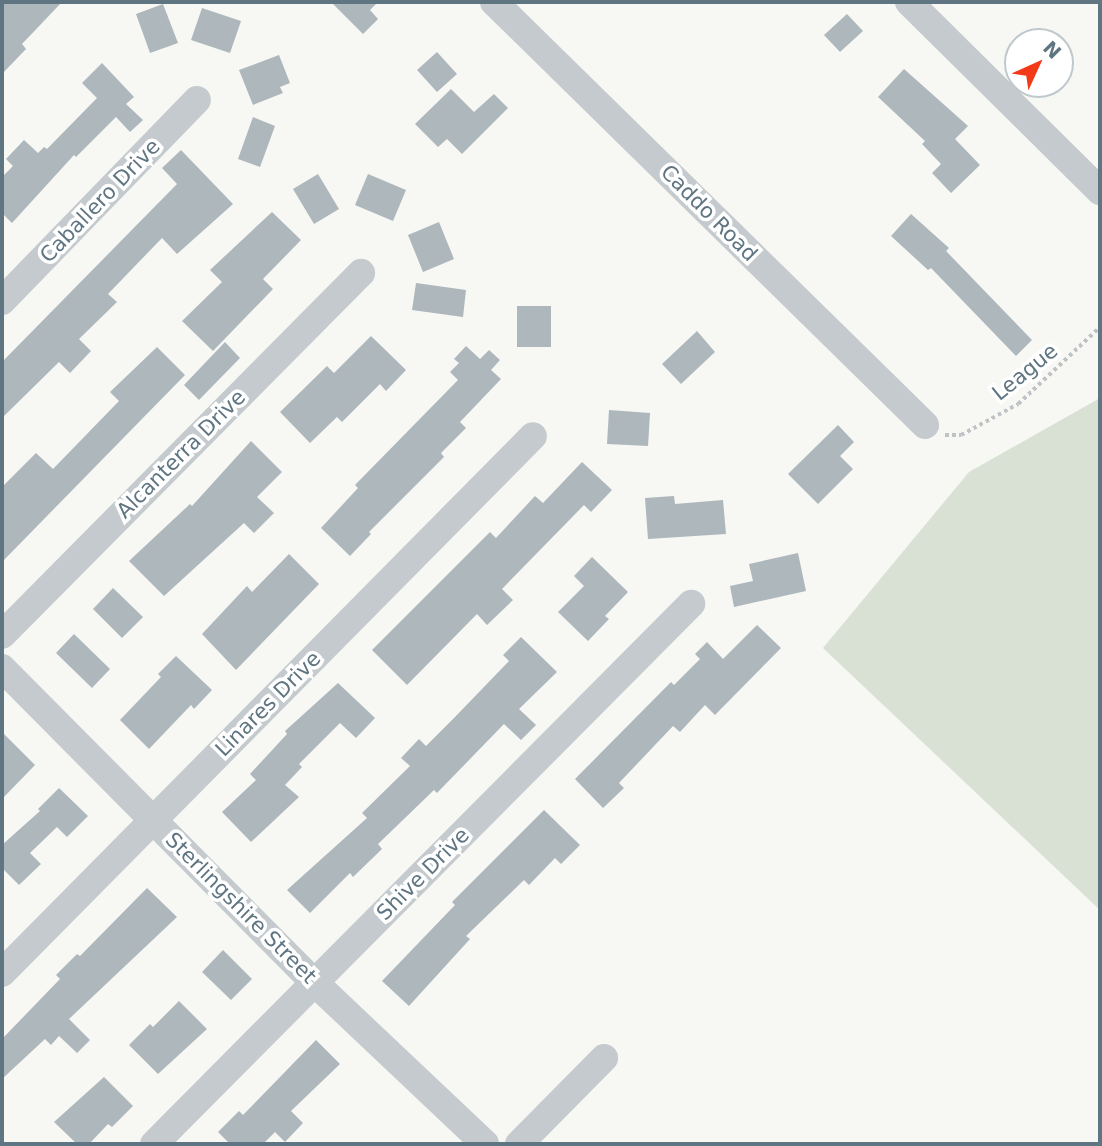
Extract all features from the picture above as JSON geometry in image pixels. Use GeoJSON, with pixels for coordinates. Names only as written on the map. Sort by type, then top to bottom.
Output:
{"type":"FeatureCollection","features":[{"type":"Feature","properties":{"kind":"street","name":"Caddo Road"},"geometry":{"type":"LineString","coordinates":[[494,2],[925,425]]}},
{"type":"Feature","properties":{"kind":"street"},"geometry":{"type":"LineString","coordinates":[[909,2],[1100,191]]}},
{"type":"Feature","properties":{"kind":"street","name":"Caballero Drive"},"geometry":{"type":"LineString","coordinates":[[2,301],[198,100]]}},
{"type":"Feature","properties":{"kind":"street","name":"Alcanterra Drive"},"geometry":{"type":"LineString","coordinates":[[2,635],[361,273]]}},
{"type":"Feature","properties":{"kind":"street","name":"Linares Drive"},"geometry":{"type":"LineString","coordinates":[[2,973],[533,436]]}},
{"type":"Feature","properties":{"kind":"street","name":"Shive Drive"},"geometry":{"type":"LineString","coordinates":[[154,1144],[691,604]]}},
{"type":"Feature","properties":{"kind":"street","name":"Sterlingshire Street"},"geometry":{"type":"LineString","coordinates":[[2,668],[315,983],[485,1144]]}},
{"type":"Feature","properties":{"kind":"street"},"geometry":{"type":"LineString","coordinates":[[519,1144],[604,1058]]}},
{"type":"Feature","properties":{"kind":"path","name":"League"},"geometry":{"type":"LineString","coordinates":[[925,425],[941,435],[961,435],[1018,404],[1100,327]]}},
{"type":"Feature","properties":{"kind":"shaded area"},"geometry":{"type":"Polygon","coordinates":[[[1100,398],[1100,910],[823,648],[969,472],[1100,398]]]}},
{"type":"Feature","properties":{"kind":"building"},"geometry":{"type":"Polygon","coordinates":[[[2,2],[62,2],[22,44],[26,49],[2,74],[2,2]]]}},
{"type":"Feature","properties":{"kind":"building"},"geometry":{"type":"Polygon","coordinates":[[[331,2],[378,2],[370,10],[378,19],[363,34],[331,2]]]}},
{"type":"Feature","properties":{"kind":"building"},"geometry":{"type":"Polygon","coordinates":[[[163,4],[178,43],[150,53],[136,14],[163,4]]]}},
{"type":"Feature","properties":{"kind":"building"},"geometry":{"type":"Polygon","coordinates":[[[202,8],[241,21],[230,53],[191,40],[202,8]]]}},
{"type":"Feature","properties":{"kind":"building"},"geometry":{"type":"Polygon","coordinates":[[[847,14],[863,31],[840,52],[824,35],[847,14]]]}},
{"type":"Feature","properties":{"kind":"building"},"geometry":{"type":"Polygon","coordinates":[[[437,52],[457,74],[437,92],[417,70],[437,52]]]}},
{"type":"Feature","properties":{"kind":"building"},"geometry":{"type":"Polygon","coordinates":[[[279,55],[290,83],[280,87],[283,93],[253,105],[239,70],[279,55]]]}},
{"type":"Feature","properties":{"kind":"building"},"geometry":{"type":"Polygon","coordinates":[[[102,63],[134,97],[126,104],[143,120],[130,132],[116,117],[76,157],[74,155],[12,223],[2,213],[2,177],[13,166],[6,159],[24,140],[38,153],[44,147],[47,149],[97,98],[82,83],[102,63]]]}},
{"type":"Feature","properties":{"kind":"building"},"geometry":{"type":"Polygon","coordinates":[[[904,69],[968,126],[955,139],[980,165],[951,193],[932,173],[941,164],[922,144],[925,141],[878,97],[904,69]]]}},
{"type":"Feature","properties":{"kind":"building"},"geometry":{"type":"Polygon","coordinates":[[[451,89],[474,112],[494,94],[508,108],[462,154],[447,139],[438,147],[415,124],[451,89]]]}},
{"type":"Feature","properties":{"kind":"building"},"geometry":{"type":"Polygon","coordinates":[[[253,117],[275,126],[260,167],[238,159],[253,117]]]}},
{"type":"Feature","properties":{"kind":"building"},"geometry":{"type":"Polygon","coordinates":[[[181,150],[233,204],[177,254],[162,238],[108,294],[117,302],[79,339],[91,351],[70,373],[59,362],[2,418],[2,362],[177,184],[162,168],[181,150]]]}},
{"type":"Feature","properties":{"kind":"building"},"geometry":{"type":"Polygon","coordinates":[[[318,174],[339,209],[314,224],[293,189],[318,174]]]}},
{"type":"Feature","properties":{"kind":"building"},"geometry":{"type":"Polygon","coordinates":[[[368,174],[406,190],[393,221],[355,205],[368,174]]]}},
{"type":"Feature","properties":{"kind":"building"},"geometry":{"type":"Polygon","coordinates":[[[272,212],[301,240],[263,279],[273,289],[213,351],[182,321],[222,282],[210,270],[272,212]]]}},
{"type":"Feature","properties":{"kind":"building"},"geometry":{"type":"Polygon","coordinates":[[[911,214],[949,248],[946,251],[1032,340],[1016,356],[931,268],[928,270],[891,236],[911,214]]]}},
{"type":"Feature","properties":{"kind":"building"},"geometry":{"type":"Polygon","coordinates":[[[439,222],[454,259],[423,272],[408,235],[439,222]]]}},
{"type":"Feature","properties":{"kind":"building"},"geometry":{"type":"Polygon","coordinates":[[[416,283],[466,290],[463,317],[412,310],[416,283]]]}},
{"type":"Feature","properties":{"kind":"building"},"geometry":{"type":"Polygon","coordinates":[[[517,306],[551,306],[551,347],[517,347],[517,306]]]}},
{"type":"Feature","properties":{"kind":"building"},"geometry":{"type":"Polygon","coordinates":[[[697,331],[715,352],[681,384],[662,364],[697,331]]]}},
{"type":"Feature","properties":{"kind":"building"},"geometry":{"type":"Polygon","coordinates":[[[371,336],[406,370],[386,391],[380,384],[342,422],[337,417],[310,443],[280,412],[327,366],[334,373],[371,336]]]}},
{"type":"Feature","properties":{"kind":"building"},"geometry":{"type":"Polygon","coordinates":[[[225,342],[240,358],[199,400],[184,385],[225,342]]]}},
{"type":"Feature","properties":{"kind":"building"},"geometry":{"type":"Polygon","coordinates":[[[466,346],[480,359],[489,350],[500,360],[491,370],[501,379],[460,422],[466,428],[441,453],[444,457],[369,532],[371,534],[350,556],[321,528],[358,488],[355,485],[458,380],[450,372],[459,363],[454,359],[466,346]]]}},
{"type":"Feature","properties":{"kind":"building"},"geometry":{"type":"Polygon","coordinates":[[[157,347],[185,375],[2,562],[2,487],[36,453],[53,469],[119,401],[110,392],[157,347]]]}},
{"type":"Feature","properties":{"kind":"building"},"geometry":{"type":"Polygon","coordinates":[[[609,410],[650,413],[648,446],[607,444],[609,410]]]}},
{"type":"Feature","properties":{"kind":"building"},"geometry":{"type":"Polygon","coordinates":[[[838,425],[854,442],[840,456],[853,469],[818,504],[788,474],[838,425]]]}},
{"type":"Feature","properties":{"kind":"building"},"geometry":{"type":"Polygon","coordinates":[[[251,441],[282,472],[257,497],[274,513],[254,533],[244,523],[164,596],[129,561],[190,504],[192,506],[251,441]]]}},
{"type":"Feature","properties":{"kind":"building"},"geometry":{"type":"Polygon","coordinates":[[[582,462],[612,490],[591,512],[584,505],[502,589],[513,600],[487,625],[477,614],[407,685],[372,650],[490,532],[496,538],[535,496],[543,503],[582,462]]]}},
{"type":"Feature","properties":{"kind":"building"},"geometry":{"type":"Polygon","coordinates":[[[674,496],[675,504],[723,500],[726,534],[648,539],[645,498],[674,496]]]}},
{"type":"Feature","properties":{"kind":"building"},"geometry":{"type":"Polygon","coordinates":[[[798,553],[806,591],[734,607],[730,586],[753,581],[749,564],[798,553]]]}},
{"type":"Feature","properties":{"kind":"building"},"geometry":{"type":"Polygon","coordinates":[[[289,554],[319,584],[236,670],[202,634],[247,586],[252,592],[289,554]]]}},
{"type":"Feature","properties":{"kind":"building"},"geometry":{"type":"Polygon","coordinates":[[[592,557],[628,592],[605,616],[609,619],[588,641],[558,612],[584,586],[574,576],[592,557]]]}},
{"type":"Feature","properties":{"kind":"building"},"geometry":{"type":"Polygon","coordinates":[[[113,588],[143,617],[122,638],[93,609],[113,588]]]}},
{"type":"Feature","properties":{"kind":"building"},"geometry":{"type":"Polygon","coordinates":[[[757,625],[781,648],[715,715],[705,705],[680,732],[673,726],[619,783],[624,788],[603,808],[575,779],[671,682],[674,685],[700,659],[695,654],[707,642],[723,659],[757,625]]]}},
{"type":"Feature","properties":{"kind":"building"},"geometry":{"type":"Polygon","coordinates":[[[74,634],[110,669],[92,688],[56,653],[74,634]]]}},
{"type":"Feature","properties":{"kind":"building"},"geometry":{"type":"Polygon","coordinates":[[[521,637],[557,672],[519,709],[536,725],[521,740],[504,724],[437,793],[434,790],[378,844],[382,849],[353,877],[350,873],[310,913],[287,890],[367,818],[362,813],[410,766],[401,758],[419,739],[426,746],[455,717],[509,661],[503,655],[521,637]]]}},
{"type":"Feature","properties":{"kind":"building"},"geometry":{"type":"Polygon","coordinates":[[[176,656],[212,690],[194,709],[191,705],[149,749],[120,720],[161,677],[158,674],[176,656]]]}},
{"type":"Feature","properties":{"kind":"building"},"geometry":{"type":"Polygon","coordinates":[[[338,683],[375,718],[356,738],[340,723],[299,764],[302,767],[285,785],[299,797],[251,842],[222,812],[256,780],[250,774],[287,734],[285,731],[338,683]]]}},
{"type":"Feature","properties":{"kind":"building"},"geometry":{"type":"Polygon","coordinates":[[[2,732],[35,765],[2,799],[2,732]]]}},
{"type":"Feature","properties":{"kind":"building"},"geometry":{"type":"Polygon","coordinates":[[[59,788],[88,816],[67,837],[57,827],[30,853],[41,864],[19,885],[2,868],[2,845],[40,811],[38,809],[59,788]]]}},
{"type":"Feature","properties":{"kind":"building"},"geometry":{"type":"Polygon","coordinates":[[[544,810],[580,845],[561,864],[555,858],[529,885],[524,880],[466,936],[470,939],[409,1006],[382,981],[455,905],[452,902],[544,810]]]}},
{"type":"Feature","properties":{"kind":"building"},"geometry":{"type":"Polygon","coordinates":[[[147,888],[177,917],[69,1019],[90,1040],[77,1053],[59,1036],[51,1045],[45,1039],[2,1079],[2,1039],[60,979],[56,975],[77,954],[80,956],[147,888]]]}},
{"type":"Feature","properties":{"kind":"building"},"geometry":{"type":"Polygon","coordinates":[[[223,950],[252,979],[231,1000],[202,972],[223,950]]]}},
{"type":"Feature","properties":{"kind":"building"},"geometry":{"type":"Polygon","coordinates":[[[179,1001],[207,1029],[158,1074],[129,1045],[150,1024],[153,1027],[179,1001]]]}},
{"type":"Feature","properties":{"kind":"building"},"geometry":{"type":"Polygon","coordinates":[[[316,1040],[340,1064],[291,1111],[303,1123],[285,1142],[275,1132],[263,1144],[230,1144],[218,1132],[239,1111],[243,1115],[316,1040]]]}},
{"type":"Feature","properties":{"kind":"building"},"geometry":{"type":"Polygon","coordinates":[[[104,1077],[133,1106],[112,1127],[108,1124],[89,1144],[77,1144],[54,1122],[104,1077]]]}}]}
